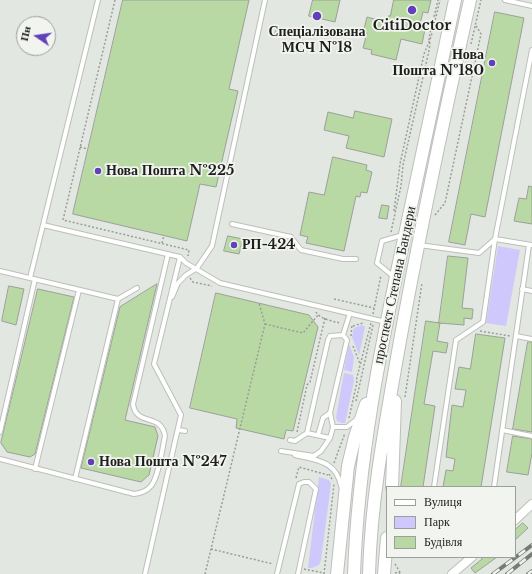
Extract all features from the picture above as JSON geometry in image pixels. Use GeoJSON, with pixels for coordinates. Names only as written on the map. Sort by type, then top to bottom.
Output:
{"type":"FeatureCollection","features":[{"type":"Feature","properties":{"kind":"main road","name":"проспект Степана Бандери"},"geometry":{"type":"LineString","coordinates":[[354,574],[355,542],[362,476],[376,376],[386,322],[455,0]]}},
{"type":"Feature","properties":{"kind":"main road","name":"проспект Степана Бандери"},"geometry":{"type":"LineString","coordinates":[[369,574],[376,481],[417,245],[477,1]]}},
{"type":"Feature","properties":{"kind":"main road"},"geometry":{"type":"LineString","coordinates":[[392,486],[396,364]]}},
{"type":"Feature","properties":{"kind":"main road"},"geometry":{"type":"LineString","coordinates":[[337,574],[348,466],[362,415],[376,376]]}},
{"type":"Feature","properties":{"kind":"main road"},"geometry":{"type":"LineString","coordinates":[[384,574],[386,550]]}},
{"type":"Feature","properties":{"kind":"street"},"geometry":{"type":"LineString","coordinates":[[516,519],[532,504]]}},
{"type":"Feature","properties":{"kind":"street"},"geometry":{"type":"LineString","coordinates":[[452,574],[471,558]]}},
{"type":"Feature","properties":{"kind":"lane"},"geometry":{"type":"LineString","coordinates":[[0,432],[43,225],[98,0]]}},
{"type":"Feature","properties":{"kind":"lane"},"geometry":{"type":"LineString","coordinates":[[168,306],[178,283],[196,268],[212,246],[265,0]]}},
{"type":"Feature","properties":{"kind":"lane"},"geometry":{"type":"LineString","coordinates":[[505,0],[532,6]]}},
{"type":"Feature","properties":{"kind":"lane"},"geometry":{"type":"LineString","coordinates":[[434,486],[456,340],[483,322],[495,238],[532,50]]}},
{"type":"Feature","properties":{"kind":"lane"},"geometry":{"type":"LineString","coordinates":[[232,224],[291,237],[301,250],[343,259],[356,258]]}},
{"type":"Feature","properties":{"kind":"lane"},"geometry":{"type":"LineString","coordinates":[[43,225],[180,257],[220,283],[386,322]]}},
{"type":"Feature","properties":{"kind":"lane"},"geometry":{"type":"LineString","coordinates":[[396,278],[377,263],[382,241],[405,234]]}},
{"type":"Feature","properties":{"kind":"lane"},"geometry":{"type":"LineString","coordinates":[[417,245],[479,253],[495,238]]}},
{"type":"Feature","properties":{"kind":"lane"},"geometry":{"type":"LineString","coordinates":[[494,486],[522,289],[530,245],[495,238]]}},
{"type":"Feature","properties":{"kind":"lane"},"geometry":{"type":"LineString","coordinates":[[0,459],[134,494],[143,492],[151,487],[155,479],[164,430],[160,424],[155,421],[137,415],[134,411],[133,404],[168,254]]}},
{"type":"Feature","properties":{"kind":"lane"},"geometry":{"type":"LineString","coordinates":[[145,574],[182,415],[154,364],[180,257]]}},
{"type":"Feature","properties":{"kind":"lane"},"geometry":{"type":"LineString","coordinates":[[0,271],[118,299],[137,288]]}},
{"type":"Feature","properties":{"kind":"lane"},"geometry":{"type":"LineString","coordinates":[[522,289],[532,291]]}},
{"type":"Feature","properties":{"kind":"lane"},"geometry":{"type":"LineString","coordinates":[[36,469],[79,290]]}},
{"type":"Feature","properties":{"kind":"lane"},"geometry":{"type":"LineString","coordinates":[[75,479],[118,299]]}},
{"type":"Feature","properties":{"kind":"lane"},"geometry":{"type":"LineString","coordinates":[[343,335],[350,313]]}},
{"type":"Feature","properties":{"kind":"lane"},"geometry":{"type":"LineString","coordinates":[[343,335],[347,340],[330,412],[333,427],[330,438],[321,451],[314,456],[281,451],[320,460],[327,466],[332,467],[340,479],[344,502]]}},
{"type":"Feature","properties":{"kind":"lane"},"geometry":{"type":"LineString","coordinates":[[307,433],[328,340],[330,336],[343,335]]}},
{"type":"Feature","properties":{"kind":"lane"},"geometry":{"type":"LineString","coordinates":[[516,336],[532,339]]}},
{"type":"Feature","properties":{"kind":"lane"},"geometry":{"type":"LineString","coordinates":[[318,435],[323,418],[330,412]]}},
{"type":"Feature","properties":{"kind":"lane"},"geometry":{"type":"LineString","coordinates":[[333,427],[347,428],[362,415]]}},
{"type":"Feature","properties":{"kind":"lane"},"geometry":{"type":"LineString","coordinates":[[179,430],[185,431]]}},
{"type":"Feature","properties":{"kind":"lane"},"geometry":{"type":"LineString","coordinates":[[502,430],[532,436]]}},
{"type":"Feature","properties":{"kind":"lane"},"geometry":{"type":"LineString","coordinates":[[292,441],[307,433],[330,438]]}},
{"type":"Feature","properties":{"kind":"lane"},"geometry":{"type":"LineString","coordinates":[[276,574],[299,484],[309,482],[316,489],[298,574]]}},
{"type":"Feature","properties":{"kind":"lane"},"geometry":{"type":"LineString","coordinates":[[333,574],[341,536]]}},
{"type":"Feature","properties":{"kind":"path"},"geometry":{"type":"LineString","coordinates":[[115,0],[63,220],[189,250]]}},
{"type":"Feature","properties":{"kind":"path"},"geometry":{"type":"LineString","coordinates":[[429,40],[430,45],[428,55],[403,165],[401,186],[392,224],[400,164],[424,54],[439,0]]}},
{"type":"Feature","properties":{"kind":"path"},"geometry":{"type":"LineString","coordinates":[[80,147],[88,149]]}},
{"type":"Feature","properties":{"kind":"path"},"geometry":{"type":"LineString","coordinates":[[435,215],[436,210]]}},
{"type":"Feature","properties":{"kind":"path"},"geometry":{"type":"LineString","coordinates":[[162,243],[164,235]]}},
{"type":"Feature","properties":{"kind":"path"},"geometry":{"type":"LineString","coordinates":[[193,282],[214,287]]}},
{"type":"Feature","properties":{"kind":"path"},"geometry":{"type":"LineString","coordinates":[[404,399],[422,283]]}},
{"type":"Feature","properties":{"kind":"path"},"geometry":{"type":"LineString","coordinates":[[334,299],[374,308],[365,351]]}},
{"type":"Feature","properties":{"kind":"path"},"geometry":{"type":"LineString","coordinates":[[205,574],[265,324],[259,303]]}},
{"type":"Feature","properties":{"kind":"path"},"geometry":{"type":"LineString","coordinates":[[330,321],[332,314]]}},
{"type":"Feature","properties":{"kind":"path"},"geometry":{"type":"LineString","coordinates":[[265,324],[303,333],[318,315]]}},
{"type":"Feature","properties":{"kind":"path"},"geometry":{"type":"LineString","coordinates":[[292,441],[325,318]]}},
{"type":"Feature","properties":{"kind":"path"},"geometry":{"type":"LineString","coordinates":[[353,326],[365,323],[370,325]]}},
{"type":"Feature","properties":{"kind":"path"},"geometry":{"type":"LineString","coordinates":[[471,330],[516,336]]}},
{"type":"Feature","properties":{"kind":"path"},"geometry":{"type":"LineString","coordinates":[[308,470],[329,475]]}},
{"type":"Feature","properties":{"kind":"path"},"geometry":{"type":"LineString","coordinates":[[211,549],[273,564]]}},
{"type":"Feature","properties":{"kind":"path"},"geometry":{"type":"LineString","coordinates":[[395,563],[401,574]]}},
{"type":"Feature","properties":{"kind":"path"},"geometry":{"type":"LineString","coordinates":[[304,569],[324,574]]}},
{"type":"Feature","properties":{"kind":"path"},"geometry":{"type":"LineString","coordinates":[[396,574],[399,572],[401,574]]}},
{"type":"Feature","properties":{"kind":"green space"},"geometry":{"type":"Polygon","coordinates":[[[498,246],[520,250],[506,326],[486,323],[498,246]]]}},
{"type":"Feature","properties":{"kind":"green space"},"geometry":{"type":"Polygon","coordinates":[[[362,325],[365,327],[359,355],[352,337],[354,328],[362,325]]]}},
{"type":"Feature","properties":{"kind":"green space"},"geometry":{"type":"Polygon","coordinates":[[[349,344],[354,357],[352,372],[344,370],[349,344]]]}},
{"type":"Feature","properties":{"kind":"green space"},"geometry":{"type":"Polygon","coordinates":[[[344,373],[353,375],[354,381],[345,423],[342,423],[337,421],[336,417],[344,373]]]}},
{"type":"Feature","properties":{"kind":"green space"},"geometry":{"type":"Polygon","coordinates":[[[319,477],[329,480],[331,484],[321,560],[319,565],[308,568],[319,477]]]}},
{"type":"Feature","properties":{"kind":"building"},"geometry":{"type":"Polygon","coordinates":[[[123,0],[249,0],[229,89],[238,91],[216,187],[200,184],[187,241],[73,214],[123,0]]]}},
{"type":"Feature","properties":{"kind":"building"},"geometry":{"type":"Polygon","coordinates":[[[313,0],[340,0],[335,22],[309,16],[313,0]]]}},
{"type":"Feature","properties":{"kind":"building"},"geometry":{"type":"Polygon","coordinates":[[[394,0],[431,0],[428,13],[423,12],[419,28],[425,29],[422,44],[401,39],[396,60],[371,54],[372,50],[363,48],[367,33],[363,33],[367,17],[386,22],[388,16],[390,16],[394,0]]]}},
{"type":"Feature","properties":{"kind":"building"},"geometry":{"type":"Polygon","coordinates":[[[495,12],[524,18],[485,217],[471,214],[465,245],[449,242],[495,12]]]}},
{"type":"Feature","properties":{"kind":"building"},"geometry":{"type":"Polygon","coordinates":[[[277,27],[288,30],[287,37],[275,34],[277,27]]]}},
{"type":"Feature","properties":{"kind":"building"},"geometry":{"type":"Polygon","coordinates":[[[355,111],[392,119],[384,157],[346,148],[349,136],[324,130],[328,112],[353,118],[355,111]]]}},
{"type":"Feature","properties":{"kind":"building"},"geometry":{"type":"Polygon","coordinates":[[[333,157],[367,165],[366,170],[372,172],[367,193],[361,192],[360,197],[356,196],[344,251],[306,243],[308,237],[300,235],[309,192],[324,195],[333,157]]]}},
{"type":"Feature","properties":{"kind":"building"},"geometry":{"type":"Polygon","coordinates":[[[529,186],[532,187],[532,224],[514,221],[519,198],[526,199],[529,186]]]}},
{"type":"Feature","properties":{"kind":"building"},"geometry":{"type":"Polygon","coordinates":[[[382,205],[389,206],[387,219],[379,218],[382,205]]]}},
{"type":"Feature","properties":{"kind":"building","name":"РП-424"},"geometry":{"type":"Polygon","coordinates":[[[228,236],[243,239],[239,254],[224,251],[228,236]]]}},
{"type":"Feature","properties":{"kind":"building"},"geometry":{"type":"Polygon","coordinates":[[[448,256],[468,258],[462,308],[473,309],[472,319],[464,318],[464,325],[439,323],[448,256]]]}},
{"type":"Feature","properties":{"kind":"building"},"geometry":{"type":"Polygon","coordinates":[[[157,284],[125,420],[155,427],[158,436],[149,475],[141,482],[81,468],[120,307],[157,284]]]}},
{"type":"Feature","properties":{"kind":"building"},"geometry":{"type":"Polygon","coordinates":[[[9,286],[24,289],[16,325],[2,321],[9,286]]]}},
{"type":"Feature","properties":{"kind":"building"},"geometry":{"type":"Polygon","coordinates":[[[38,289],[74,297],[35,454],[30,457],[7,452],[1,443],[38,289]]]}},
{"type":"Feature","properties":{"kind":"building"},"geometry":{"type":"Polygon","coordinates":[[[216,293],[309,315],[318,327],[293,431],[286,430],[284,439],[236,428],[237,419],[190,408],[216,293]]]}},
{"type":"Feature","properties":{"kind":"building"},"geometry":{"type":"Polygon","coordinates":[[[426,321],[440,323],[437,341],[448,343],[446,353],[433,351],[424,404],[435,406],[423,486],[401,486],[426,321]]]}},
{"type":"Feature","properties":{"kind":"building"},"geometry":{"type":"Polygon","coordinates":[[[476,334],[505,338],[481,486],[443,486],[446,470],[453,471],[455,459],[446,457],[452,405],[463,407],[466,390],[455,389],[459,367],[470,369],[476,334]]]}},
{"type":"Feature","properties":{"kind":"building"},"geometry":{"type":"Polygon","coordinates":[[[528,342],[532,342],[532,432],[513,429],[528,342]]]}},
{"type":"Feature","properties":{"kind":"building"},"geometry":{"type":"Polygon","coordinates":[[[513,436],[532,439],[532,453],[528,475],[507,472],[513,436]]]}},
{"type":"Feature","properties":{"kind":"building"},"geometry":{"type":"Polygon","coordinates":[[[523,523],[528,528],[516,539],[516,529],[523,523]]]}},
{"type":"Feature","properties":{"kind":"building"},"geometry":{"type":"Polygon","coordinates":[[[496,558],[475,573],[471,568],[482,559],[496,558]]]}},
{"type":"Feature","properties":{"kind":"railway"},"geometry":{"type":"LineString","coordinates":[[516,557],[532,545]]}},
{"type":"Feature","properties":{"kind":"railway"},"geometry":{"type":"LineString","coordinates":[[507,574],[532,554]]}},
{"type":"Feature","properties":{"kind":"railway"},"geometry":{"type":"LineString","coordinates":[[493,574],[515,558]]}},
{"type":"Feature","properties":{"kind":"railway"},"geometry":{"type":"LineString","coordinates":[[528,574],[532,571]]}},
{"type":"Feature","properties":{"kind":"place","name":"CitiDoctor"},"geometry":{"type":"Point","coordinates":[412,10]}},
{"type":"Feature","properties":{"kind":"place","name":"Спеціалізована МСЧ №18"},"geometry":{"type":"Point","coordinates":[317,16]}},
{"type":"Feature","properties":{"kind":"place","name":"Нова Пошта №180"},"geometry":{"type":"Point","coordinates":[492,63]}},
{"type":"Feature","properties":{"kind":"place","name":"Нова Пошта №225"},"geometry":{"type":"Point","coordinates":[98,171]}},
{"type":"Feature","properties":{"kind":"place","name":"РП-424"},"geometry":{"type":"Point","coordinates":[234,245]}},
{"type":"Feature","properties":{"kind":"place","name":"Нова Пошта №247"},"geometry":{"type":"Point","coordinates":[91,462]}}]}
